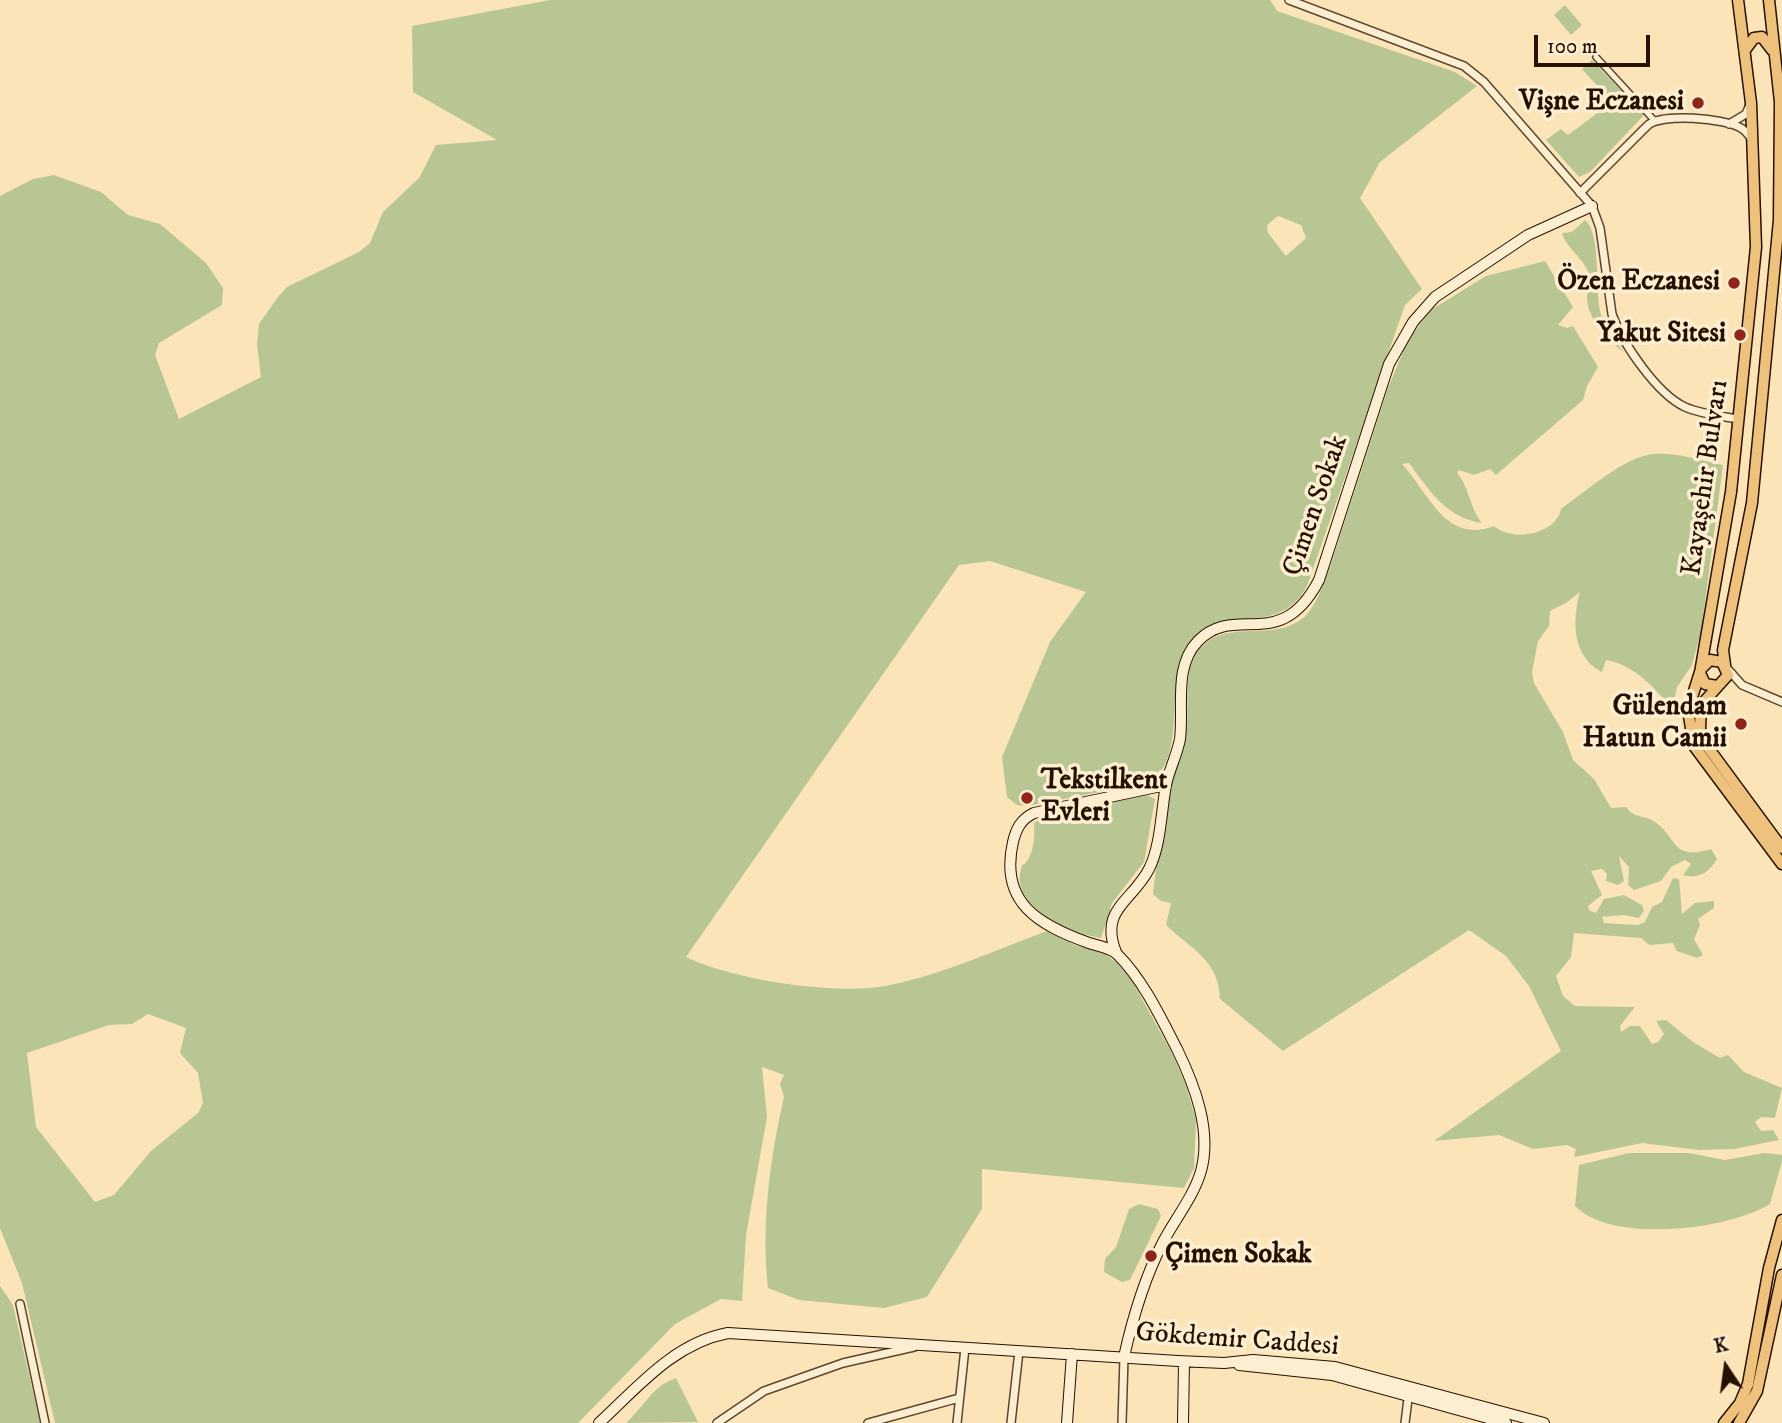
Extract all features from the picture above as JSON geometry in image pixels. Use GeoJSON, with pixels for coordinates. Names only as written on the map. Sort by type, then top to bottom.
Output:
{"type":"FeatureCollection","features":[{"type":"Feature","properties":{"kind":"main road","name":"Kayaşehir Bulvarı"},"geometry":{"type":"LineString","coordinates":[[1738,0],[1754,144],[1755,233],[1746,364],[1731,492],[1701,669],[1688,710],[1694,746],[1782,864]]}},
{"type":"Feature","properties":{"kind":"main road","name":"Kayaşehir Bulvarı"},"geometry":{"type":"LineString","coordinates":[[1725,666],[1723,650],[1752,503],[1781,189],[1777,70],[1769,0]]}},
{"type":"Feature","properties":{"kind":"main road"},"geometry":{"type":"LineString","coordinates":[[1745,50],[1754,38],[1767,40],[1777,70]]}},
{"type":"Feature","properties":{"kind":"main road","name":"Çimen Sokak"},"geometry":{"type":"LineString","coordinates":[[1116,952],[1110,937],[1111,926],[1119,906],[1138,885],[1152,861],[1166,785],[1180,742],[1184,664],[1191,650],[1200,639],[1225,627],[1286,619],[1296,614],[1311,596],[1384,378],[1413,322],[1435,297],[1544,226],[1592,206]]}},
{"type":"Feature","properties":{"kind":"main road"},"geometry":{"type":"LineString","coordinates":[[1755,233],[1760,246],[1771,244],[1777,237]]}},
{"type":"Feature","properties":{"kind":"main road"},"geometry":{"type":"LineString","coordinates":[[1717,687],[1709,686],[1703,681],[1701,669],[1714,660],[1725,666],[1727,679],[1701,705],[1700,729],[1704,742],[1782,848]]}},
{"type":"Feature","properties":{"kind":"main road"},"geometry":{"type":"LineString","coordinates":[[1124,1357],[1133,1315],[1147,1277],[1201,1172],[1205,1139],[1203,1121],[1178,1051],[1116,952],[1056,931],[1032,915],[1017,897],[1010,866],[1014,836],[1025,817],[1044,810],[1166,785]]}},
{"type":"Feature","properties":{"kind":"main road"},"geometry":{"type":"LineString","coordinates":[[1724,1423],[1740,1403],[1748,1384],[1769,1268],[1782,1220]]}},
{"type":"Feature","properties":{"kind":"main road"},"geometry":{"type":"LineString","coordinates":[[1739,1423],[1757,1391],[1782,1275]]}},
{"type":"Feature","properties":{"kind":"main road","name":"Gökdemir Caddesi"},"geometry":{"type":"LineString","coordinates":[[599,1423],[675,1354],[712,1336],[750,1334],[1184,1362],[1224,1363],[1253,1360],[1335,1367],[1409,1392],[1544,1423]]}},
{"type":"Feature","properties":{"kind":"main road"},"geometry":{"type":"LineString","coordinates":[[1068,1423],[1072,1354]]}},
{"type":"Feature","properties":{"kind":"main road"},"geometry":{"type":"LineString","coordinates":[[1183,1423],[1184,1362]]}},
{"type":"Feature","properties":{"kind":"main road"},"geometry":{"type":"LineString","coordinates":[[1409,1392],[1506,1423]]}},
{"type":"Feature","properties":{"kind":"street"},"geometry":{"type":"LineString","coordinates":[[1289,0],[1473,72],[1592,206],[1600,229],[1616,326],[1648,373],[1670,398],[1684,407],[1738,419]]}},
{"type":"Feature","properties":{"kind":"street"},"geometry":{"type":"LineString","coordinates":[[1596,57],[1654,120]]}},
{"type":"Feature","properties":{"kind":"street"},"geometry":{"type":"LineString","coordinates":[[1729,124],[1746,114],[1751,103]]}},
{"type":"Feature","properties":{"kind":"street"},"geometry":{"type":"LineString","coordinates":[[1580,192],[1654,120],[1670,117],[1729,124],[1745,131],[1754,144]]}},
{"type":"Feature","properties":{"kind":"street"},"geometry":{"type":"LineString","coordinates":[[1725,666],[1742,685],[1782,702]]}},
{"type":"Feature","properties":{"kind":"street"},"geometry":{"type":"LineString","coordinates":[[1717,687],[1742,685]]}},
{"type":"Feature","properties":{"kind":"street"},"geometry":{"type":"LineString","coordinates":[[20,1304],[45,1423]]}},
{"type":"Feature","properties":{"kind":"street","name":"Gökdemir Caddesi"},"geometry":{"type":"LineString","coordinates":[[717,1423],[764,1391],[843,1363],[920,1346]]}},
{"type":"Feature","properties":{"kind":"street"},"geometry":{"type":"LineString","coordinates":[[957,1423],[965,1348]]}},
{"type":"Feature","properties":{"kind":"street"},"geometry":{"type":"LineString","coordinates":[[1011,1423],[1019,1350]]}},
{"type":"Feature","properties":{"kind":"street"},"geometry":{"type":"LineString","coordinates":[[1122,1423],[1124,1357]]}},
{"type":"Feature","properties":{"kind":"street"},"geometry":{"type":"LineString","coordinates":[[1405,1423],[1409,1392]]}},
{"type":"Feature","properties":{"kind":"street"},"geometry":{"type":"LineString","coordinates":[[868,1423],[959,1398]]}},
{"type":"Feature","properties":{"kind":"green space"},"geometry":{"type":"Polygon","coordinates":[[[550,0],[1270,0],[1277,11],[1455,72],[1477,86],[1380,162],[1360,198],[1422,289],[1405,305],[1307,586],[1295,603],[1280,612],[1215,625],[1200,633],[1186,648],[1176,682],[1172,743],[1167,761],[1158,775],[1143,784],[1026,806],[1017,805],[1007,797],[1002,757],[1050,642],[1086,592],[990,561],[959,565],[686,957],[730,973],[784,984],[863,988],[885,986],[925,976],[1047,931],[1075,945],[1103,953],[1116,962],[1131,979],[1173,1055],[1186,1085],[1196,1120],[1194,1168],[1184,1188],[982,1169],[982,1209],[927,1297],[884,1308],[799,1300],[768,1288],[766,1216],[784,1097],[780,1084],[784,1075],[762,1067],[767,1117],[746,1235],[742,1301],[721,1299],[675,1324],[578,1423],[55,1423],[22,1283],[0,1228],[0,196],[33,179],[54,175],[101,192],[128,215],[160,224],[206,263],[223,288],[222,305],[159,343],[155,355],[179,419],[261,377],[257,344],[259,324],[278,297],[287,287],[359,252],[370,243],[383,212],[419,178],[436,145],[497,140],[413,92],[412,26],[550,0]],[[1278,216],[1267,225],[1268,233],[1286,256],[1306,238],[1301,225],[1278,216]],[[148,1014],[132,1024],[109,1025],[27,1053],[36,1127],[95,1202],[114,1195],[151,1151],[198,1113],[203,1103],[198,1073],[180,1053],[186,1028],[148,1014]]]}},
{"type":"Feature","properties":{"kind":"green space"},"geometry":{"type":"Polygon","coordinates":[[[1565,5],[1582,25],[1571,35],[1554,15],[1565,5]]]}},
{"type":"Feature","properties":{"kind":"green space"},"geometry":{"type":"Polygon","coordinates":[[[1592,60],[1644,115],[1590,172],[1579,177],[1546,140],[1561,129],[1568,135],[1612,102],[1582,69],[1592,60]]]}},
{"type":"Feature","properties":{"kind":"green space"},"geometry":{"type":"Polygon","coordinates":[[[1585,220],[1594,239],[1599,308],[1609,331],[1623,352],[1594,321],[1587,297],[1589,274],[1562,233],[1572,232],[1585,220]]]}},
{"type":"Feature","properties":{"kind":"green space"},"geometry":{"type":"Polygon","coordinates":[[[1545,261],[1573,307],[1558,325],[1567,328],[1573,326],[1598,367],[1587,386],[1583,400],[1496,475],[1490,469],[1474,475],[1459,470],[1457,473],[1482,523],[1469,520],[1448,509],[1431,493],[1409,463],[1402,464],[1440,513],[1451,522],[1463,528],[1477,530],[1494,526],[1511,534],[1522,535],[1551,525],[1561,509],[1593,485],[1618,468],[1643,456],[1671,454],[1723,465],[1701,632],[1692,665],[1677,687],[1672,710],[1652,686],[1635,672],[1606,660],[1602,672],[1585,657],[1577,637],[1576,626],[1580,592],[1550,611],[1549,626],[1538,641],[1532,672],[1534,683],[1563,732],[1573,760],[1594,779],[1611,808],[1626,807],[1632,813],[1655,822],[1682,850],[1698,852],[1711,849],[1717,859],[1707,871],[1694,876],[1683,875],[1691,864],[1685,860],[1671,867],[1661,881],[1634,890],[1628,885],[1629,867],[1619,856],[1624,881],[1618,885],[1606,881],[1607,874],[1602,869],[1591,871],[1602,895],[1588,906],[1590,911],[1596,913],[1604,899],[1624,895],[1642,905],[1644,911],[1639,918],[1624,915],[1602,917],[1604,923],[1638,925],[1645,922],[1652,907],[1662,902],[1673,878],[1679,879],[1682,914],[1695,903],[1714,901],[1714,908],[1698,919],[1700,925],[1694,939],[1703,955],[1697,958],[1677,951],[1673,943],[1649,945],[1641,938],[1574,933],[1571,957],[1556,976],[1563,996],[1575,1006],[1635,1007],[1620,1026],[1621,1032],[1630,1026],[1640,1026],[1652,1044],[1658,1042],[1664,1034],[1656,1021],[1666,1020],[1693,1042],[1720,1058],[1728,1055],[1744,1072],[1782,1088],[1775,1118],[1761,1117],[1755,1122],[1761,1131],[1773,1130],[1779,1140],[1734,1149],[1699,1150],[1642,1143],[1574,1157],[1576,1149],[1567,1145],[1533,1149],[1499,1135],[1434,1141],[1561,1051],[1529,986],[1506,956],[1469,930],[1283,1051],[1220,999],[1215,974],[1209,965],[1166,925],[1171,903],[1161,901],[1153,894],[1166,805],[1186,733],[1189,676],[1195,655],[1213,638],[1238,632],[1279,629],[1291,625],[1308,613],[1330,567],[1388,388],[1408,340],[1431,310],[1486,276],[1545,261]]]}},
{"type":"Feature","properties":{"kind":"green space"},"geometry":{"type":"Polygon","coordinates":[[[1147,795],[1155,799],[1144,862],[1112,903],[1101,938],[1060,924],[1034,906],[1020,883],[1021,869],[1033,848],[1034,823],[1049,814],[1147,795]]]}},
{"type":"Feature","properties":{"kind":"green space"},"geometry":{"type":"Polygon","coordinates":[[[1629,1153],[1689,1153],[1725,1160],[1764,1153],[1782,1155],[1782,1161],[1770,1204],[1727,1221],[1671,1229],[1642,1229],[1592,1218],[1575,1206],[1579,1165],[1629,1153]]]}},
{"type":"Feature","properties":{"kind":"green space"},"geometry":{"type":"Polygon","coordinates":[[[1139,1204],[1158,1209],[1161,1216],[1130,1280],[1122,1282],[1104,1272],[1105,1259],[1116,1247],[1129,1209],[1139,1204]]]}},
{"type":"Feature","properties":{"kind":"green space"},"geometry":{"type":"Polygon","coordinates":[[[0,1286],[13,1305],[40,1423],[0,1423],[0,1286]]]}},
{"type":"Feature","properties":{"kind":"green space"},"geometry":{"type":"Polygon","coordinates":[[[676,1378],[698,1422],[626,1423],[654,1392],[676,1378]]]}},
{"type":"Feature","properties":{"kind":"place","name":"Vişne Eczanesi"},"geometry":{"type":"Point","coordinates":[1698,103]}},
{"type":"Feature","properties":{"kind":"place","name":"Özen Eczanesi"},"geometry":{"type":"Point","coordinates":[1734,283]}},
{"type":"Feature","properties":{"kind":"place","name":"Yakut Sitesi"},"geometry":{"type":"Point","coordinates":[1740,335]}},
{"type":"Feature","properties":{"kind":"place","name":"Gülendam Hatun Camii"},"geometry":{"type":"Point","coordinates":[1741,724]}},
{"type":"Feature","properties":{"kind":"place","name":"Tekstilkent Evleri"},"geometry":{"type":"Point","coordinates":[1027,798]}},
{"type":"Feature","properties":{"kind":"place","name":"Çimen Sokak"},"geometry":{"type":"Point","coordinates":[1151,1256]}}]}
